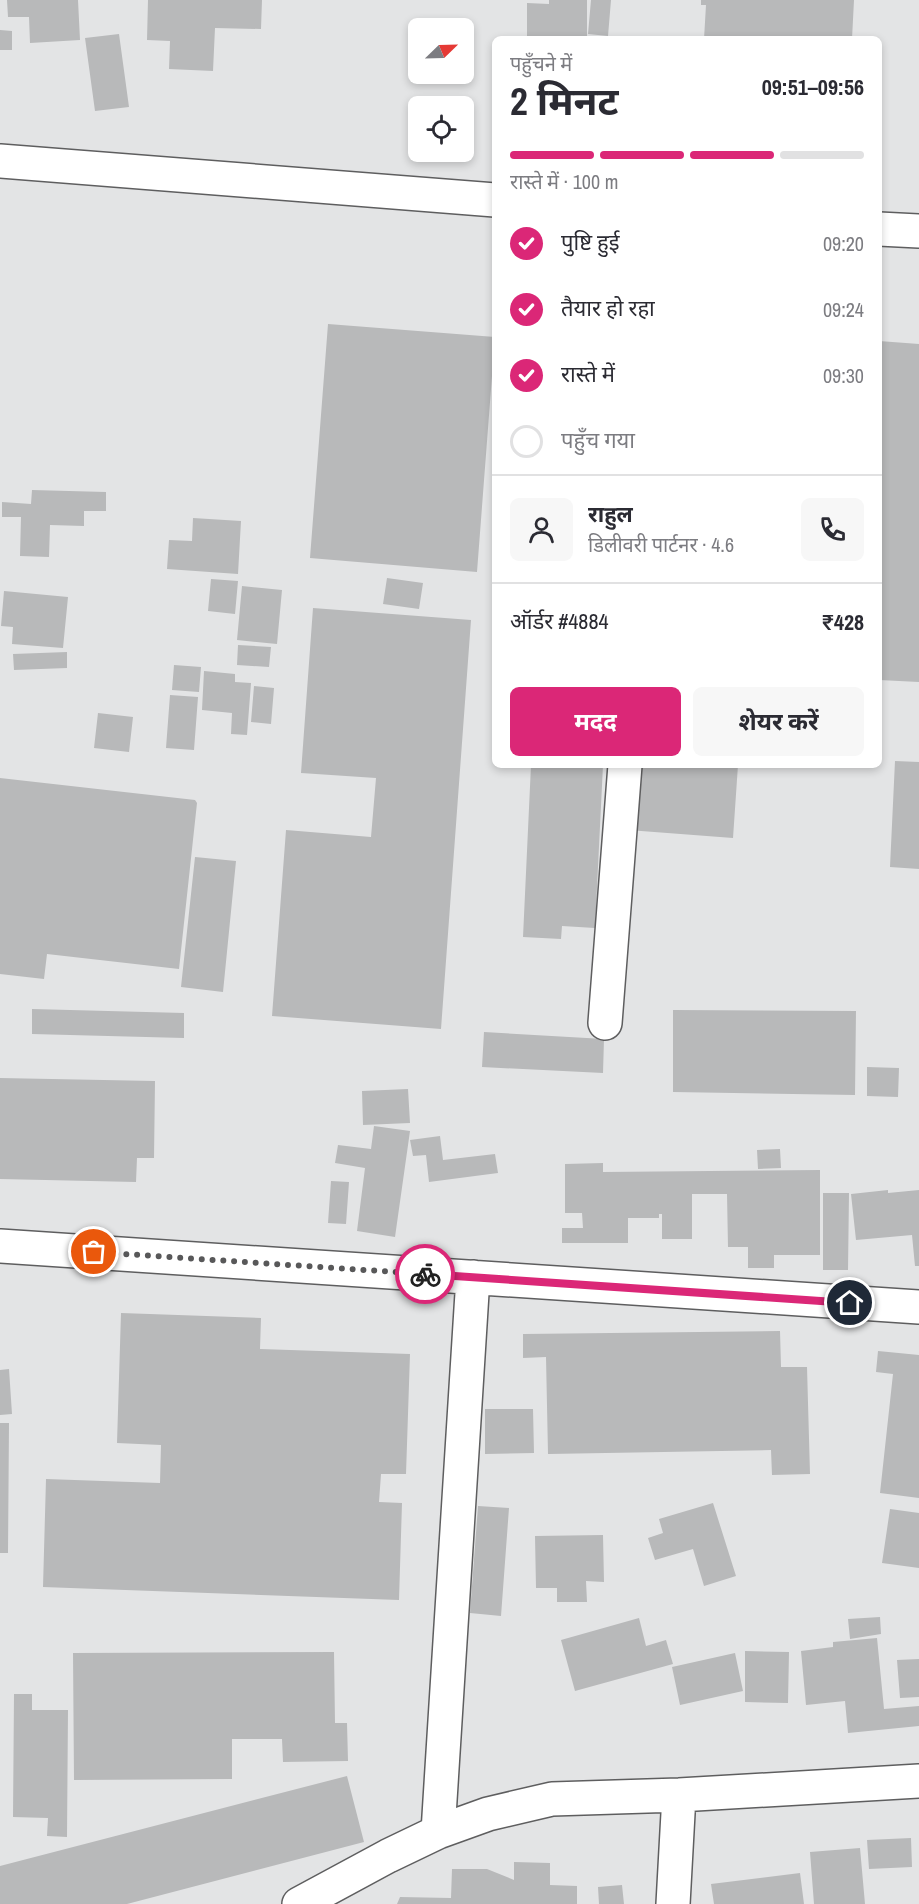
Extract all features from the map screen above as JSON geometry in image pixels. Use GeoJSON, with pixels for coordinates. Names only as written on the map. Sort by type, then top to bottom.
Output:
{"type":"FeatureCollection","features":[{"type":"Feature","properties":{"kind":"street"},"geometry":{"type":"LineString","coordinates":[[0,161],[492,200]]}},
{"type":"Feature","properties":{"kind":"street"},"geometry":{"type":"LineString","coordinates":[[882,229],[919,231]]}},
{"type":"Feature","properties":{"kind":"street"},"geometry":{"type":"LineString","coordinates":[[605,1023],[625,768]]}},
{"type":"Feature","properties":{"kind":"street"},"geometry":{"type":"LineString","coordinates":[[0,1246],[919,1307]]}},
{"type":"Feature","properties":{"kind":"street"},"geometry":{"type":"LineString","coordinates":[[438,1832],[440,1783],[447,1719],[454,1564],[473,1278]]}},
{"type":"Feature","properties":{"kind":"street"},"geometry":{"type":"LineString","coordinates":[[299,1904],[326,1896],[388,1856],[438,1832],[488,1814],[552,1799],[680,1795],[919,1781]]}},
{"type":"Feature","properties":{"kind":"street"},"geometry":{"type":"LineString","coordinates":[[673,1904],[680,1795]]}},
{"type":"Feature","properties":{"kind":"building"},"geometry":{"type":"Polygon","coordinates":[[[7,0],[78,0],[80,40],[30,43],[29,17],[8,17],[7,0]]]}},
{"type":"Feature","properties":{"kind":"building"},"geometry":{"type":"Polygon","coordinates":[[[148,0],[262,0],[261,29],[215,28],[213,71],[169,69],[170,41],[147,40],[148,0]]]}},
{"type":"Feature","properties":{"kind":"building"},"geometry":{"type":"Polygon","coordinates":[[[549,0],[587,0],[587,36],[527,36],[527,3],[549,4],[549,0]]]}},
{"type":"Feature","properties":{"kind":"building"},"geometry":{"type":"Polygon","coordinates":[[[591,0],[611,0],[608,36],[588,34],[591,0]]]}},
{"type":"Feature","properties":{"kind":"building"},"geometry":{"type":"Polygon","coordinates":[[[701,0],[854,0],[852,36],[704,36],[706,5],[701,5],[701,0]]]}},
{"type":"Feature","properties":{"kind":"building"},"geometry":{"type":"Polygon","coordinates":[[[0,30],[12,31],[12,50],[0,50],[0,30]]]}},
{"type":"Feature","properties":{"kind":"building"},"geometry":{"type":"Polygon","coordinates":[[[119,34],[129,107],[95,111],[85,38],[119,34]]]}},
{"type":"Feature","properties":{"kind":"building"},"geometry":{"type":"Polygon","coordinates":[[[328,324],[492,337],[492,376],[477,572],[310,558],[328,324]]]}},
{"type":"Feature","properties":{"kind":"building"},"geometry":{"type":"Polygon","coordinates":[[[882,341],[919,344],[919,682],[882,680],[882,341]]]}},
{"type":"Feature","properties":{"kind":"building"},"geometry":{"type":"Polygon","coordinates":[[[32,490],[106,492],[106,511],[84,511],[84,526],[50,525],[49,557],[20,556],[21,517],[2,517],[2,502],[31,504],[32,490]]]}},
{"type":"Feature","properties":{"kind":"building"},"geometry":{"type":"Polygon","coordinates":[[[193,518],[241,521],[238,574],[167,569],[169,540],[192,541],[193,518]]]}},
{"type":"Feature","properties":{"kind":"building"},"geometry":{"type":"Polygon","coordinates":[[[387,578],[423,583],[419,609],[383,604],[387,578]]]}},
{"type":"Feature","properties":{"kind":"building"},"geometry":{"type":"Polygon","coordinates":[[[211,579],[238,581],[235,614],[208,611],[211,579]]]}},
{"type":"Feature","properties":{"kind":"building"},"geometry":{"type":"Polygon","coordinates":[[[242,586],[282,590],[277,644],[237,640],[242,586]]]}},
{"type":"Feature","properties":{"kind":"building"},"geometry":{"type":"Polygon","coordinates":[[[4,591],[68,597],[63,648],[12,644],[13,627],[1,626],[4,591]]]}},
{"type":"Feature","properties":{"kind":"building"},"geometry":{"type":"Polygon","coordinates":[[[313,608],[471,620],[441,1029],[272,1016],[286,830],[371,837],[376,778],[301,773],[313,608]]]}},
{"type":"Feature","properties":{"kind":"building"},"geometry":{"type":"Polygon","coordinates":[[[238,645],[271,647],[269,667],[237,665],[238,645]]]}},
{"type":"Feature","properties":{"kind":"building"},"geometry":{"type":"Polygon","coordinates":[[[67,652],[67,668],[14,670],[13,654],[67,652]]]}},
{"type":"Feature","properties":{"kind":"building"},"geometry":{"type":"Polygon","coordinates":[[[174,665],[201,667],[199,692],[172,690],[174,665]]]}},
{"type":"Feature","properties":{"kind":"building"},"geometry":{"type":"Polygon","coordinates":[[[204,671],[235,674],[235,682],[251,683],[247,735],[231,734],[232,713],[202,710],[204,671]]]}},
{"type":"Feature","properties":{"kind":"building"},"geometry":{"type":"Polygon","coordinates":[[[254,686],[274,688],[271,724],[251,722],[254,686]]]}},
{"type":"Feature","properties":{"kind":"building"},"geometry":{"type":"Polygon","coordinates":[[[170,695],[198,697],[194,750],[166,748],[170,695]]]}},
{"type":"Feature","properties":{"kind":"building"},"geometry":{"type":"Polygon","coordinates":[[[98,713],[133,717],[129,752],[94,748],[98,713]]]}},
{"type":"Feature","properties":{"kind":"building"},"geometry":{"type":"Polygon","coordinates":[[[895,761],[919,762],[919,869],[890,867],[895,761]]]}},
{"type":"Feature","properties":{"kind":"building"},"geometry":{"type":"Polygon","coordinates":[[[531,768],[603,768],[595,928],[562,926],[561,939],[523,937],[531,768]]]}},
{"type":"Feature","properties":{"kind":"building"},"geometry":{"type":"Polygon","coordinates":[[[632,768],[738,768],[733,838],[628,830],[632,768]]]}},
{"type":"Feature","properties":{"kind":"building"},"geometry":{"type":"Polygon","coordinates":[[[0,778],[195,800],[197,803],[179,969],[47,954],[44,979],[0,974],[0,778]]]}},
{"type":"Feature","properties":{"kind":"building"},"geometry":{"type":"Polygon","coordinates":[[[195,857],[236,861],[223,992],[181,987],[195,857]]]}},
{"type":"Feature","properties":{"kind":"building"},"geometry":{"type":"Polygon","coordinates":[[[32,1009],[184,1013],[184,1038],[32,1034],[32,1009]]]}},
{"type":"Feature","properties":{"kind":"building"},"geometry":{"type":"Polygon","coordinates":[[[673,1010],[856,1011],[855,1095],[673,1092],[673,1010]]]}},
{"type":"Feature","properties":{"kind":"building"},"geometry":{"type":"Polygon","coordinates":[[[484,1032],[604,1039],[603,1073],[482,1067],[484,1032]]]}},
{"type":"Feature","properties":{"kind":"building"},"geometry":{"type":"Polygon","coordinates":[[[867,1067],[899,1068],[898,1097],[867,1096],[867,1067]]]}},
{"type":"Feature","properties":{"kind":"building"},"geometry":{"type":"Polygon","coordinates":[[[0,1078],[155,1081],[154,1158],[137,1158],[136,1182],[0,1179],[0,1078]]]}},
{"type":"Feature","properties":{"kind":"building"},"geometry":{"type":"Polygon","coordinates":[[[408,1089],[410,1123],[363,1125],[362,1091],[408,1089]]]}},
{"type":"Feature","properties":{"kind":"building"},"geometry":{"type":"Polygon","coordinates":[[[374,1126],[410,1131],[395,1237],[357,1231],[365,1168],[335,1163],[338,1145],[371,1149],[374,1126]]]}},
{"type":"Feature","properties":{"kind":"building"},"geometry":{"type":"Polygon","coordinates":[[[440,1136],[443,1160],[495,1154],[498,1173],[429,1182],[426,1155],[413,1156],[410,1140],[440,1136]]]}},
{"type":"Feature","properties":{"kind":"building"},"geometry":{"type":"Polygon","coordinates":[[[780,1149],[781,1168],[758,1169],[757,1150],[780,1149]]]}},
{"type":"Feature","properties":{"kind":"building"},"geometry":{"type":"Polygon","coordinates":[[[603,1163],[603,1172],[820,1170],[820,1255],[774,1255],[774,1268],[748,1268],[748,1247],[728,1247],[727,1194],[692,1194],[692,1239],[662,1239],[662,1214],[659,1214],[659,1218],[628,1218],[628,1243],[562,1243],[562,1228],[583,1228],[582,1213],[565,1213],[565,1164],[603,1163]]]}},
{"type":"Feature","properties":{"kind":"building"},"geometry":{"type":"Polygon","coordinates":[[[331,1181],[349,1182],[346,1224],[328,1223],[331,1181]]]}},
{"type":"Feature","properties":{"kind":"building"},"geometry":{"type":"Polygon","coordinates":[[[888,1190],[888,1193],[919,1190],[919,1266],[915,1266],[912,1235],[856,1240],[851,1194],[888,1190]]]}},
{"type":"Feature","properties":{"kind":"building"},"geometry":{"type":"Polygon","coordinates":[[[823,1193],[849,1193],[848,1270],[823,1270],[823,1193]]]}},
{"type":"Feature","properties":{"kind":"building"},"geometry":{"type":"Polygon","coordinates":[[[121,1313],[261,1318],[260,1349],[410,1354],[406,1474],[381,1474],[379,1502],[402,1503],[399,1600],[43,1587],[46,1479],[160,1483],[161,1445],[117,1443],[121,1313]]]}},
{"type":"Feature","properties":{"kind":"building"},"geometry":{"type":"Polygon","coordinates":[[[780,1331],[781,1367],[807,1367],[810,1474],[772,1475],[771,1450],[548,1454],[546,1357],[523,1358],[523,1334],[780,1331]]]}},
{"type":"Feature","properties":{"kind":"building"},"geometry":{"type":"Polygon","coordinates":[[[878,1351],[919,1355],[919,1498],[880,1493],[893,1374],[876,1372],[878,1351]]]}},
{"type":"Feature","properties":{"kind":"building"},"geometry":{"type":"Polygon","coordinates":[[[9,1369],[12,1414],[0,1415],[0,1370],[9,1369]]]}},
{"type":"Feature","properties":{"kind":"building"},"geometry":{"type":"Polygon","coordinates":[[[485,1409],[533,1409],[534,1453],[485,1454],[485,1409]]]}},
{"type":"Feature","properties":{"kind":"building"},"geometry":{"type":"Polygon","coordinates":[[[0,1423],[9,1423],[8,1553],[0,1553],[0,1423]]]}},
{"type":"Feature","properties":{"kind":"building"},"geometry":{"type":"Polygon","coordinates":[[[713,1503],[736,1576],[704,1586],[693,1549],[655,1560],[648,1538],[663,1533],[659,1519],[713,1503]]]}},
{"type":"Feature","properties":{"kind":"building"},"geometry":{"type":"Polygon","coordinates":[[[478,1506],[509,1508],[501,1616],[470,1613],[478,1506]]]}},
{"type":"Feature","properties":{"kind":"building"},"geometry":{"type":"Polygon","coordinates":[[[890,1509],[919,1513],[919,1568],[882,1563],[890,1509]]]}},
{"type":"Feature","properties":{"kind":"building"},"geometry":{"type":"Polygon","coordinates":[[[603,1535],[604,1582],[586,1581],[587,1602],[557,1602],[557,1588],[536,1588],[535,1536],[603,1535]]]}},
{"type":"Feature","properties":{"kind":"building"},"geometry":{"type":"Polygon","coordinates":[[[880,1617],[881,1634],[850,1639],[848,1619],[880,1617]]]}},
{"type":"Feature","properties":{"kind":"building"},"geometry":{"type":"Polygon","coordinates":[[[639,1618],[646,1646],[666,1640],[673,1664],[575,1691],[561,1640],[639,1618]]]}},
{"type":"Feature","properties":{"kind":"building"},"geometry":{"type":"Polygon","coordinates":[[[877,1638],[884,1709],[919,1706],[919,1726],[848,1733],[845,1701],[806,1705],[801,1651],[833,1647],[833,1642],[877,1638]]]}},
{"type":"Feature","properties":{"kind":"building"},"geometry":{"type":"Polygon","coordinates":[[[745,1651],[789,1652],[788,1703],[745,1702],[745,1651]]]}},
{"type":"Feature","properties":{"kind":"building"},"geometry":{"type":"Polygon","coordinates":[[[334,1652],[335,1723],[347,1723],[348,1761],[283,1762],[282,1739],[232,1739],[232,1779],[74,1780],[73,1653],[334,1652]]]}},
{"type":"Feature","properties":{"kind":"building"},"geometry":{"type":"Polygon","coordinates":[[[735,1653],[743,1691],[680,1705],[672,1667],[735,1653]]]}},
{"type":"Feature","properties":{"kind":"building"},"geometry":{"type":"Polygon","coordinates":[[[919,1659],[919,1697],[900,1698],[897,1660],[919,1659]]]}},
{"type":"Feature","properties":{"kind":"building"},"geometry":{"type":"Polygon","coordinates":[[[14,1694],[32,1694],[32,1710],[68,1710],[67,1837],[47,1836],[48,1818],[13,1817],[14,1694]]]}},
{"type":"Feature","properties":{"kind":"building"},"geometry":{"type":"Polygon","coordinates":[[[347,1776],[364,1842],[127,1904],[0,1904],[0,1866],[347,1776]]]}},
{"type":"Feature","properties":{"kind":"building"},"geometry":{"type":"Polygon","coordinates":[[[911,1838],[912,1867],[869,1869],[867,1840],[911,1838]]]}},
{"type":"Feature","properties":{"kind":"building"},"geometry":{"type":"Polygon","coordinates":[[[860,1848],[865,1904],[814,1904],[810,1852],[860,1848]]]}},
{"type":"Feature","properties":{"kind":"building"},"geometry":{"type":"Polygon","coordinates":[[[514,1862],[550,1863],[550,1885],[577,1886],[577,1904],[397,1904],[400,1897],[451,1898],[452,1869],[487,1869],[514,1880],[514,1862]]]}},
{"type":"Feature","properties":{"kind":"building"},"geometry":{"type":"Polygon","coordinates":[[[800,1873],[804,1904],[714,1904],[711,1884],[800,1873]]]}},
{"type":"Feature","properties":{"kind":"building"},"geometry":{"type":"Polygon","coordinates":[[[622,1885],[624,1904],[599,1904],[598,1887],[622,1885]]]}},
{"type":"Feature","properties":{"kind":"way so far"},"geometry":{"type":"LineString","coordinates":[[94,1252],[425,1274]]}},
{"type":"Feature","properties":{"kind":"route"},"geometry":{"type":"LineString","coordinates":[[425,1274],[850,1303]]}}]}
